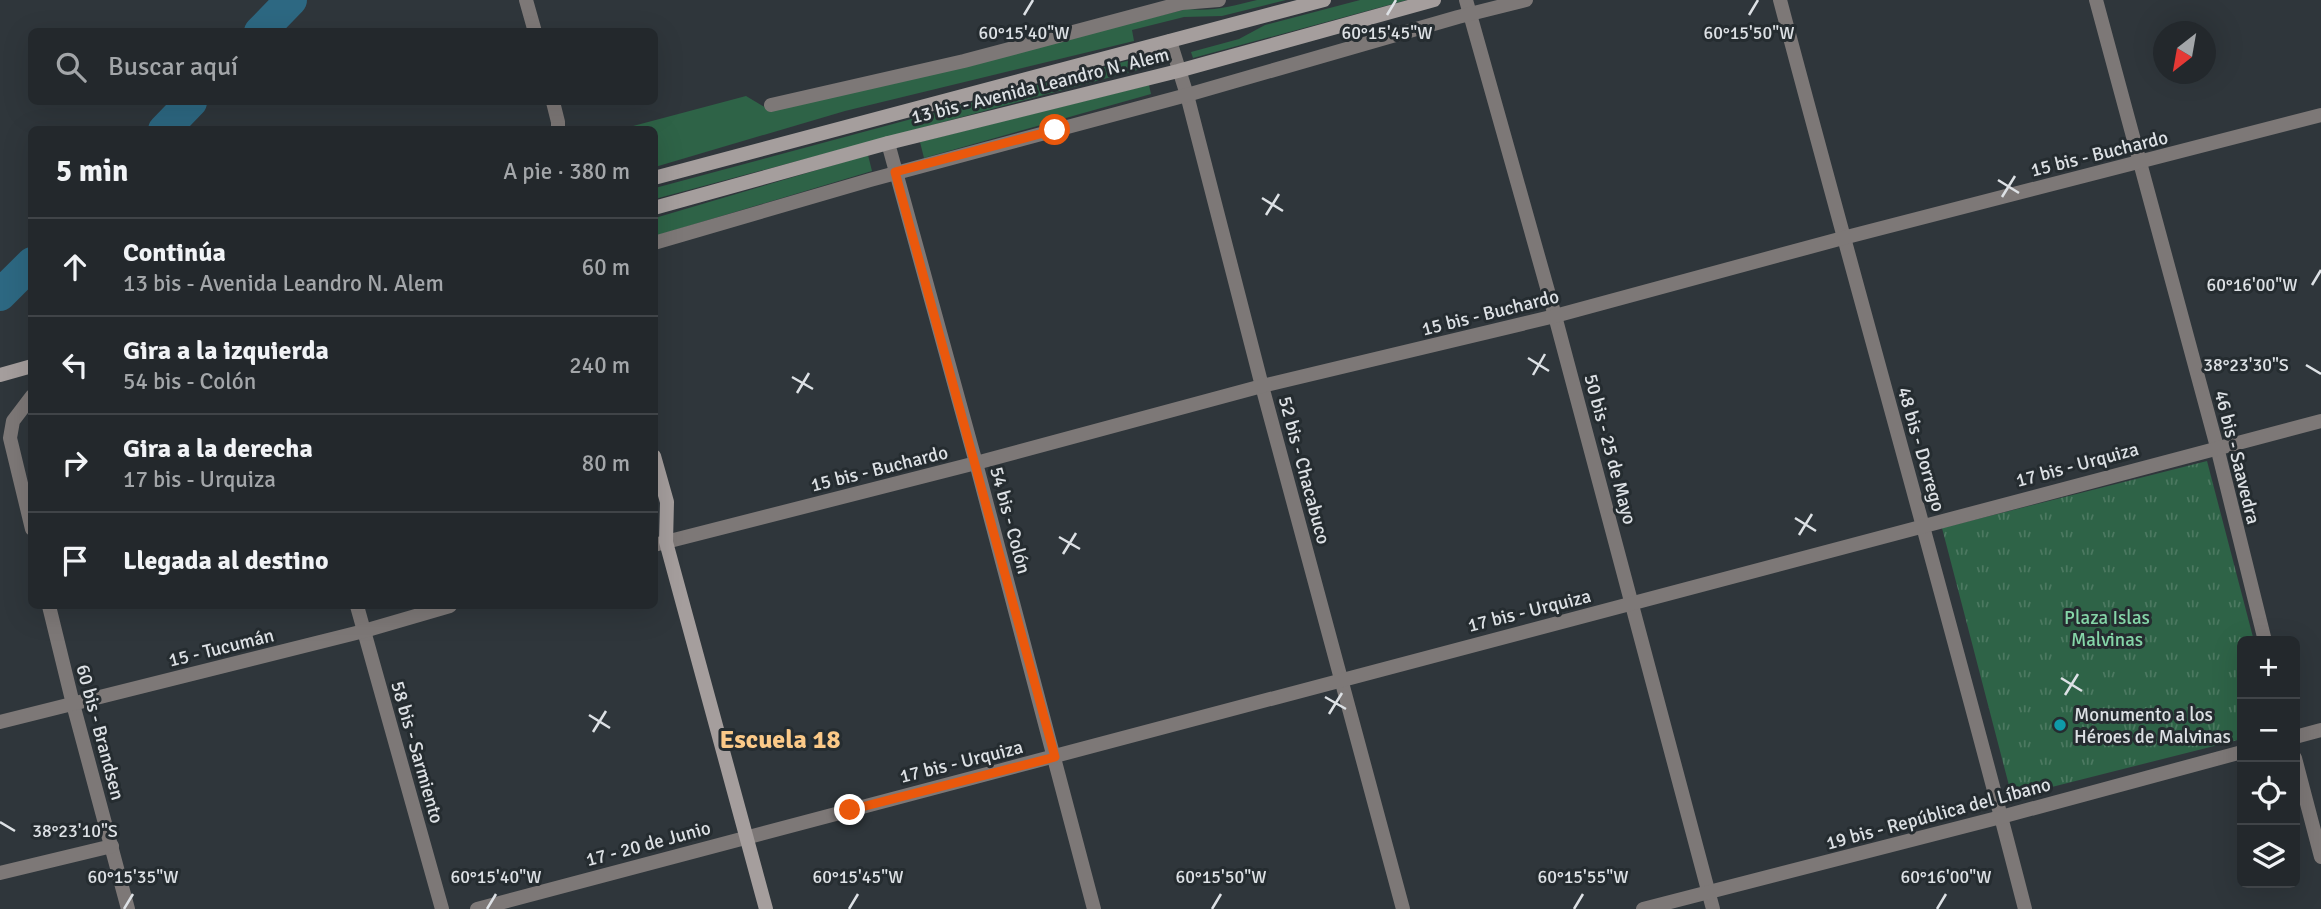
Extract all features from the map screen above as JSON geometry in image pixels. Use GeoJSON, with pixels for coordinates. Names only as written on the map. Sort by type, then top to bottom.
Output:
{"type":"FeatureCollection","features":[{"type":"Feature","properties":{"kind":"main road","name":"13 bis - Avenida Leandro N. Alem"},"geometry":{"type":"LineString","coordinates":[[658,177],[1324,0]]}},
{"type":"Feature","properties":{"kind":"main road","name":"13 bis - Avenida Leandro N. Alem"},"geometry":{"type":"LineString","coordinates":[[658,207],[888,143],[1178,71],[1434,0]]}},
{"type":"Feature","properties":{"kind":"main road"},"geometry":{"type":"LineString","coordinates":[[0,375],[28,367]]}},
{"type":"Feature","properties":{"kind":"main road"},"geometry":{"type":"LineString","coordinates":[[658,470],[667,502],[660,544],[747,836],[766,909]]}},
{"type":"Feature","properties":{"kind":"street"},"geometry":{"type":"LineString","coordinates":[[526,0],[534,28]]}},
{"type":"Feature","properties":{"kind":"street"},"geometry":{"type":"LineString","coordinates":[[771,105],[964,61],[1182,3],[1219,0]]}},
{"type":"Feature","properties":{"kind":"street"},"geometry":{"type":"LineString","coordinates":[[658,242],[895,172],[1188,95],[1468,7],[1526,0]]}},
{"type":"Feature","properties":{"kind":"street","name":"48 bis - Dorrego"},"geometry":{"type":"LineString","coordinates":[[1780,0],[2025,909]]}},
{"type":"Feature","properties":{"kind":"street","name":"46 bis - Saavedra"},"geometry":{"type":"LineString","coordinates":[[2096,0],[2217,447],[2264,636]]}},
{"type":"Feature","properties":{"kind":"street","name":"50 bis - 25 de Mayo"},"geometry":{"type":"LineString","coordinates":[[1468,7],[1555,316],[1713,909]]}},
{"type":"Feature","properties":{"kind":"street","name":"52 bis - Chacabuco"},"geometry":{"type":"LineString","coordinates":[[1170,41],[1188,95],[1262,386],[1403,909]]}},
{"type":"Feature","properties":{"kind":"street"},"geometry":{"type":"LineString","coordinates":[[554,105],[560,126]]}},
{"type":"Feature","properties":{"kind":"street","name":"15 bis - Buchardo"},"geometry":{"type":"LineString","coordinates":[[660,544],[1262,386],[1555,316],[1843,238],[2321,115]]}},
{"type":"Feature","properties":{"kind":"street","name":"54 bis - Colón"},"geometry":{"type":"LineString","coordinates":[[888,143],[1094,909]]}},
{"type":"Feature","properties":{"kind":"street"},"geometry":{"type":"LineString","coordinates":[[28,401],[13,421],[10,438],[28,512]]}},
{"type":"Feature","properties":{"kind":"street","name":"17 bis - Urquiza"},"geometry":{"type":"LineString","coordinates":[[747,836],[1055,757],[1340,679],[2321,421]]}},
{"type":"Feature","properties":{"kind":"street","name":"60 bis - Brandsen"},"geometry":{"type":"LineString","coordinates":[[51,609],[73,704],[128,909]]}},
{"type":"Feature","properties":{"kind":"street","name":"58 bis - Sarmiento"},"geometry":{"type":"LineString","coordinates":[[358,609],[442,909]]}},
{"type":"Feature","properties":{"kind":"street","name":"15 - Tucumán"},"geometry":{"type":"LineString","coordinates":[[0,722],[364,631],[440,609]]}},
{"type":"Feature","properties":{"kind":"street"},"geometry":{"type":"LineString","coordinates":[[2300,736],[2321,730]]}},
{"type":"Feature","properties":{"kind":"street","name":"19 bis - República del Líbano"},"geometry":{"type":"LineString","coordinates":[[1643,909],[2237,753]]}},
{"type":"Feature","properties":{"kind":"street"},"geometry":{"type":"LineString","coordinates":[[2296,762],[2321,858]]}},
{"type":"Feature","properties":{"kind":"street","name":"17 - 20 de Junio"},"geometry":{"type":"LineString","coordinates":[[477,909],[747,836]]}},
{"type":"Feature","properties":{"kind":"street"},"geometry":{"type":"LineString","coordinates":[[0,873],[112,846]]}},
{"type":"Feature","properties":{"kind":"green space"},"geometry":{"type":"Polygon","coordinates":[[[1257,0],[1286,0],[1222,16],[1184,17],[1132,30],[1134,41],[845,111],[658,166],[658,126],[633,126],[746,96],[771,111],[1187,9],[1231,6],[1257,0]]]}},
{"type":"Feature","properties":{"kind":"green space"},"geometry":{"type":"Polygon","coordinates":[[[1360,0],[1407,0],[1193,58],[1191,52],[1239,39],[1265,25],[1360,0]]]}},
{"type":"Feature","properties":{"kind":"green space"},"geometry":{"type":"Polygon","coordinates":[[[1153,54],[1156,65],[658,198],[658,187],[1153,54]]]}},
{"type":"Feature","properties":{"kind":"green space"},"geometry":{"type":"Polygon","coordinates":[[[1149,85],[1151,94],[924,158],[920,142],[1149,85]]]}},
{"type":"Feature","properties":{"kind":"green space"},"geometry":{"type":"Polygon","coordinates":[[[868,155],[872,171],[658,235],[658,217],[868,155]]]}},
{"type":"Feature","properties":{"kind":"green space","name":"Plaza Islas Malvinas"},"geometry":{"type":"Polygon","coordinates":[[[2207,461],[2253,636],[2237,636],[2237,740],[2012,797],[1942,528],[2207,461]]]}},
{"type":"Feature","properties":{"kind":"waterway"},"geometry":{"type":"LineString","coordinates":[[264,28],[291,0]]}},
{"type":"Feature","properties":{"kind":"waterway"},"geometry":{"type":"LineString","coordinates":[[168,126],[188,105]]}},
{"type":"Feature","properties":{"kind":"waterway"},"geometry":{"type":"LineString","coordinates":[[0,295],[28,267]]}},
{"type":"Feature","properties":{"kind":"place","name":"Monumento a los Héroes de Malvinas"},"geometry":{"type":"Point","coordinates":[2060,725]}},
{"type":"Feature","properties":{"kind":"district","name":"Escuela 18"},"geometry":{"type":"Point","coordinates":[780,739]}},
{"type":"Feature","properties":{"kind":"route"},"geometry":{"type":"LineString","coordinates":[[850,810],[1055,757],[895,172],[1055,130]]}}]}
